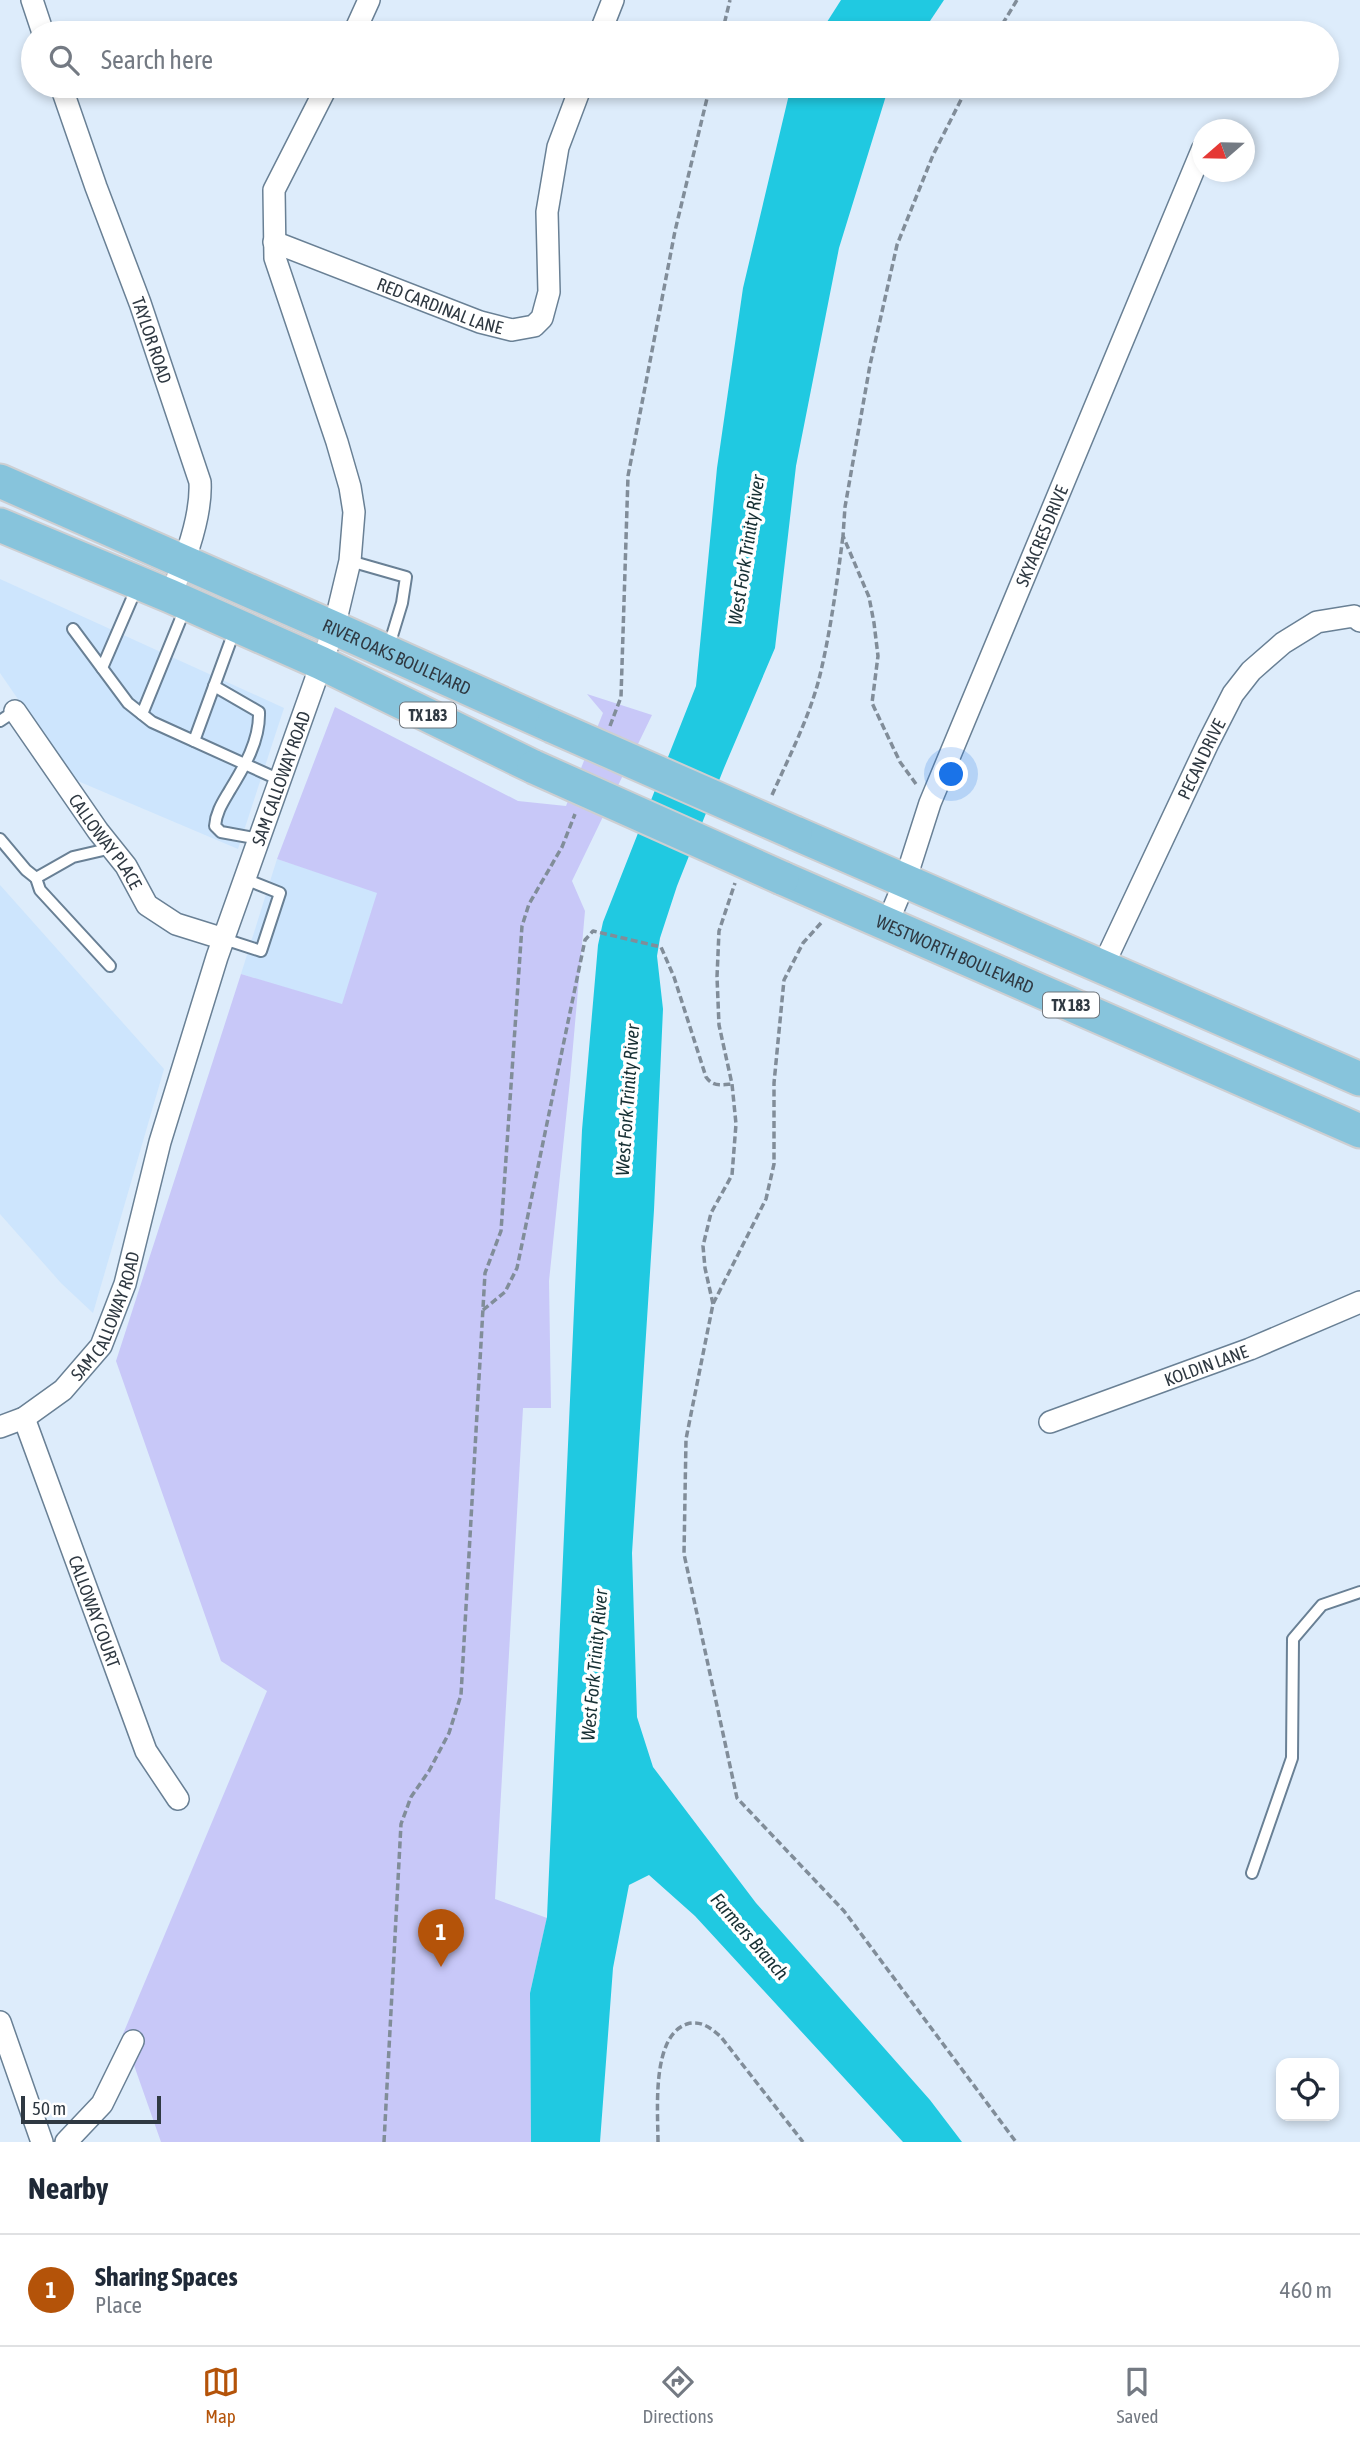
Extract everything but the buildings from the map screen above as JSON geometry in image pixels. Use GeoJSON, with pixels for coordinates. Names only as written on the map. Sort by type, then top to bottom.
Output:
{"type":"FeatureCollection","features":[{"type":"Feature","properties":{"kind":"main road","name":"RIVER OAKS BOULEVARD"},"geometry":{"type":"LineString","coordinates":[[0,481],[905,881]]}},
{"type":"Feature","properties":{"kind":"main road","name":"TX 183"},"geometry":{"type":"LineString","coordinates":[[0,525],[321,663]]}},
{"type":"Feature","properties":{"kind":"main road","name":"WESTWORTH BOULEVARD"},"geometry":{"type":"LineString","coordinates":[[321,663],[534,767],[1360,1131]]}},
{"type":"Feature","properties":{"kind":"main road","name":"TX 183"},"geometry":{"type":"LineString","coordinates":[[905,881],[1360,1079]]}},
{"type":"Feature","properties":{"kind":"street"},"geometry":{"type":"LineString","coordinates":[[32,0],[39,21]]}},
{"type":"Feature","properties":{"kind":"street"},"geometry":{"type":"LineString","coordinates":[[359,21],[369,0]]}},
{"type":"Feature","properties":{"kind":"street"},"geometry":{"type":"LineString","coordinates":[[604,21],[612,0]]}},
{"type":"Feature","properties":{"kind":"street","name":"TAYLOR ROAD"},"geometry":{"type":"LineString","coordinates":[[65,98],[141,303],[200,482],[201,498],[183,561],[178,600]]}},
{"type":"Feature","properties":{"kind":"street","name":"SAM CALLOWAY ROAD"},"geometry":{"type":"LineString","coordinates":[[0,1427],[24,1419],[63,1390],[101,1346],[125,1284],[160,1142],[224,939],[334,628],[350,561],[354,512],[350,486],[275,258],[274,242],[274,190],[321,98]]}},
{"type":"Feature","properties":{"kind":"street","name":"RED CARDINAL LANE"},"geometry":{"type":"LineString","coordinates":[[274,242],[480,323],[512,330],[534,326],[542,318],[549,292],[548,212],[558,147],[576,98]]}},
{"type":"Feature","properties":{"kind":"street","name":"SKYACRES DRIVE"},"geometry":{"type":"LineString","coordinates":[[887,924],[905,881],[930,803],[1192,174]]}},
{"type":"Feature","properties":{"kind":"street","name":"PECAN DRIVE"},"geometry":{"type":"LineString","coordinates":[[1103,966],[1233,694],[1251,671],[1283,643],[1317,622],[1354,616],[1360,621]]}},
{"type":"Feature","properties":{"kind":"street","name":"CALLOWAY PLACE"},"geometry":{"type":"LineString","coordinates":[[8,716],[126,866],[147,905],[176,923],[224,939]]}},
{"type":"Feature","properties":{"kind":"street","name":"KOLDIN LANE"},"geometry":{"type":"LineString","coordinates":[[1050,1422],[1250,1349],[1360,1302]]}},
{"type":"Feature","properties":{"kind":"street","name":"CALLOWAY COURT"},"geometry":{"type":"LineString","coordinates":[[24,1419],[146,1751],[178,1799]]}},
{"type":"Feature","properties":{"kind":"street"},"geometry":{"type":"LineString","coordinates":[[0,2022],[42,2142]]}},
{"type":"Feature","properties":{"kind":"street"},"geometry":{"type":"LineString","coordinates":[[66,2142],[102,2104],[133,2041]]}},
{"type":"Feature","properties":{"kind":"lane"},"geometry":{"type":"LineString","coordinates":[[350,561],[406,577],[402,603],[387,652]]}},
{"type":"Feature","properties":{"kind":"lane"},"geometry":{"type":"LineString","coordinates":[[102,668],[139,583]]}},
{"type":"Feature","properties":{"kind":"lane"},"geometry":{"type":"LineString","coordinates":[[142,714],[178,600]]}},
{"type":"Feature","properties":{"kind":"lane"},"geometry":{"type":"LineString","coordinates":[[194,741],[236,625]]}},
{"type":"Feature","properties":{"kind":"lane"},"geometry":{"type":"LineString","coordinates":[[73,629],[128,703],[152,722],[280,780]]}},
{"type":"Feature","properties":{"kind":"lane"},"geometry":{"type":"LineString","coordinates":[[214,686],[259,712],[260,727],[245,765],[216,814],[215,826],[220,832],[259,839]]}},
{"type":"Feature","properties":{"kind":"lane"},"geometry":{"type":"LineString","coordinates":[[0,839],[26,870],[36,877],[40,890],[110,966]]}},
{"type":"Feature","properties":{"kind":"lane"},"geometry":{"type":"LineString","coordinates":[[36,877],[73,857],[112,848]]}},
{"type":"Feature","properties":{"kind":"lane"},"geometry":{"type":"LineString","coordinates":[[224,939],[261,951],[280,893],[245,879]]}},
{"type":"Feature","properties":{"kind":"lane"},"geometry":{"type":"LineString","coordinates":[[1252,1873],[1292,1758],[1293,1639],[1322,1605],[1360,1592]]}},
{"type":"Feature","properties":{"kind":"path"},"geometry":{"type":"LineString","coordinates":[[725,21],[730,0]]}},
{"type":"Feature","properties":{"kind":"path"},"geometry":{"type":"LineString","coordinates":[[1004,21],[1017,0]]}},
{"type":"Feature","properties":{"kind":"path"},"geometry":{"type":"LineString","coordinates":[[606,734],[621,697],[628,476],[675,231],[707,98]]}},
{"type":"Feature","properties":{"kind":"path"},"geometry":{"type":"LineString","coordinates":[[769,801],[795,744],[820,677],[835,597],[845,507],[870,365],[897,245],[933,155],[962,98]]}},
{"type":"Feature","properties":{"kind":"path"},"geometry":{"type":"LineString","coordinates":[[843,536],[860,570],[874,623],[878,656],[872,703],[900,762],[930,803]]}},
{"type":"Feature","properties":{"kind":"path"},"geometry":{"type":"LineString","coordinates":[[384,2142],[401,1824],[411,1797],[429,1771],[449,1733],[461,1695],[485,1273],[501,1231],[522,926],[529,904],[562,846],[577,809]]}},
{"type":"Feature","properties":{"kind":"path"},"geometry":{"type":"LineString","coordinates":[[713,1304],[705,1268],[704,1246],[711,1213],[732,1175],[736,1124],[732,1084],[719,1025],[719,931],[736,880]]}},
{"type":"Feature","properties":{"kind":"path"},"geometry":{"type":"LineString","coordinates":[[839,903],[803,943],[784,980],[774,1083],[774,1164],[766,1199],[713,1304],[686,1439],[684,1554],[737,1798],[844,1911],[1016,2142]]}},
{"type":"Feature","properties":{"kind":"path"},"geometry":{"type":"LineString","coordinates":[[483,1310],[505,1292],[517,1268],[585,940],[593,931],[662,947],[706,1077],[710,1083],[718,1086],[732,1084]]}},
{"type":"Feature","properties":{"kind":"path"},"geometry":{"type":"LineString","coordinates":[[658,2142],[663,2051],[670,2034],[688,2024],[699,2023],[706,2025],[721,2038],[803,2142]]}},
{"type":"Feature","properties":{"kind":"shaded area"},"geometry":{"type":"Polygon","coordinates":[[[0,579],[284,708],[238,849],[73,779],[0,673],[0,579]]]}},
{"type":"Feature","properties":{"kind":"shaded area"},"geometry":{"type":"Polygon","coordinates":[[[587,694],[652,715],[572,881],[585,911],[549,1281],[551,1408],[523,1408],[495,1899],[547,1918],[530,1993],[531,2142],[161,2142],[123,2034],[267,1691],[221,1661],[116,1361],[241,974],[342,1004],[377,893],[277,859],[335,707],[518,801],[566,806],[603,713],[587,694]]]}},
{"type":"Feature","properties":{"kind":"shaded area"},"geometry":{"type":"Polygon","coordinates":[[[277,859],[378,892],[342,1005],[241,974],[277,859]]]}},
{"type":"Feature","properties":{"kind":"shaded area"},"geometry":{"type":"Polygon","coordinates":[[[0,885],[164,1069],[93,1313],[61,1283],[0,1214],[0,885]]]}},
{"type":"Feature","properties":{"kind":"water"},"geometry":{"type":"Polygon","coordinates":[[[841,0],[944,0],[930,21],[828,21],[841,0]]]}},
{"type":"Feature","properties":{"kind":"water"},"geometry":{"type":"Polygon","coordinates":[[[788,98],[885,98],[839,248],[796,466],[775,648],[677,886],[657,956],[663,1009],[654,1210],[632,1553],[637,1717],[653,1767],[756,1903],[930,2100],[962,2142],[903,2142],[695,1916],[649,1875],[629,1885],[613,1968],[600,2142],[531,2142],[530,1993],[547,1917],[582,1130],[598,945],[603,922],[696,686],[717,468],[743,288],[788,98]]]}},
{"type":"Feature","properties":{"kind":"place","name":"Sharing Spaces"},"geometry":{"type":"Point","coordinates":[441,1967]}},
{"type":"Feature","properties":{"kind":"water label","name":"West Fork Trinity River"},"geometry":{"type":"Point","coordinates":[746,550]}},
{"type":"Feature","properties":{"kind":"water label","name":"West Fork Trinity River"},"geometry":{"type":"Point","coordinates":[627,1100]}},
{"type":"Feature","properties":{"kind":"water label","name":"West Fork Trinity River"},"geometry":{"type":"Point","coordinates":[594,1665]}},
{"type":"Feature","properties":{"kind":"water label","name":"Farmers Branch"},"geometry":{"type":"Point","coordinates":[750,1936]}}]}
